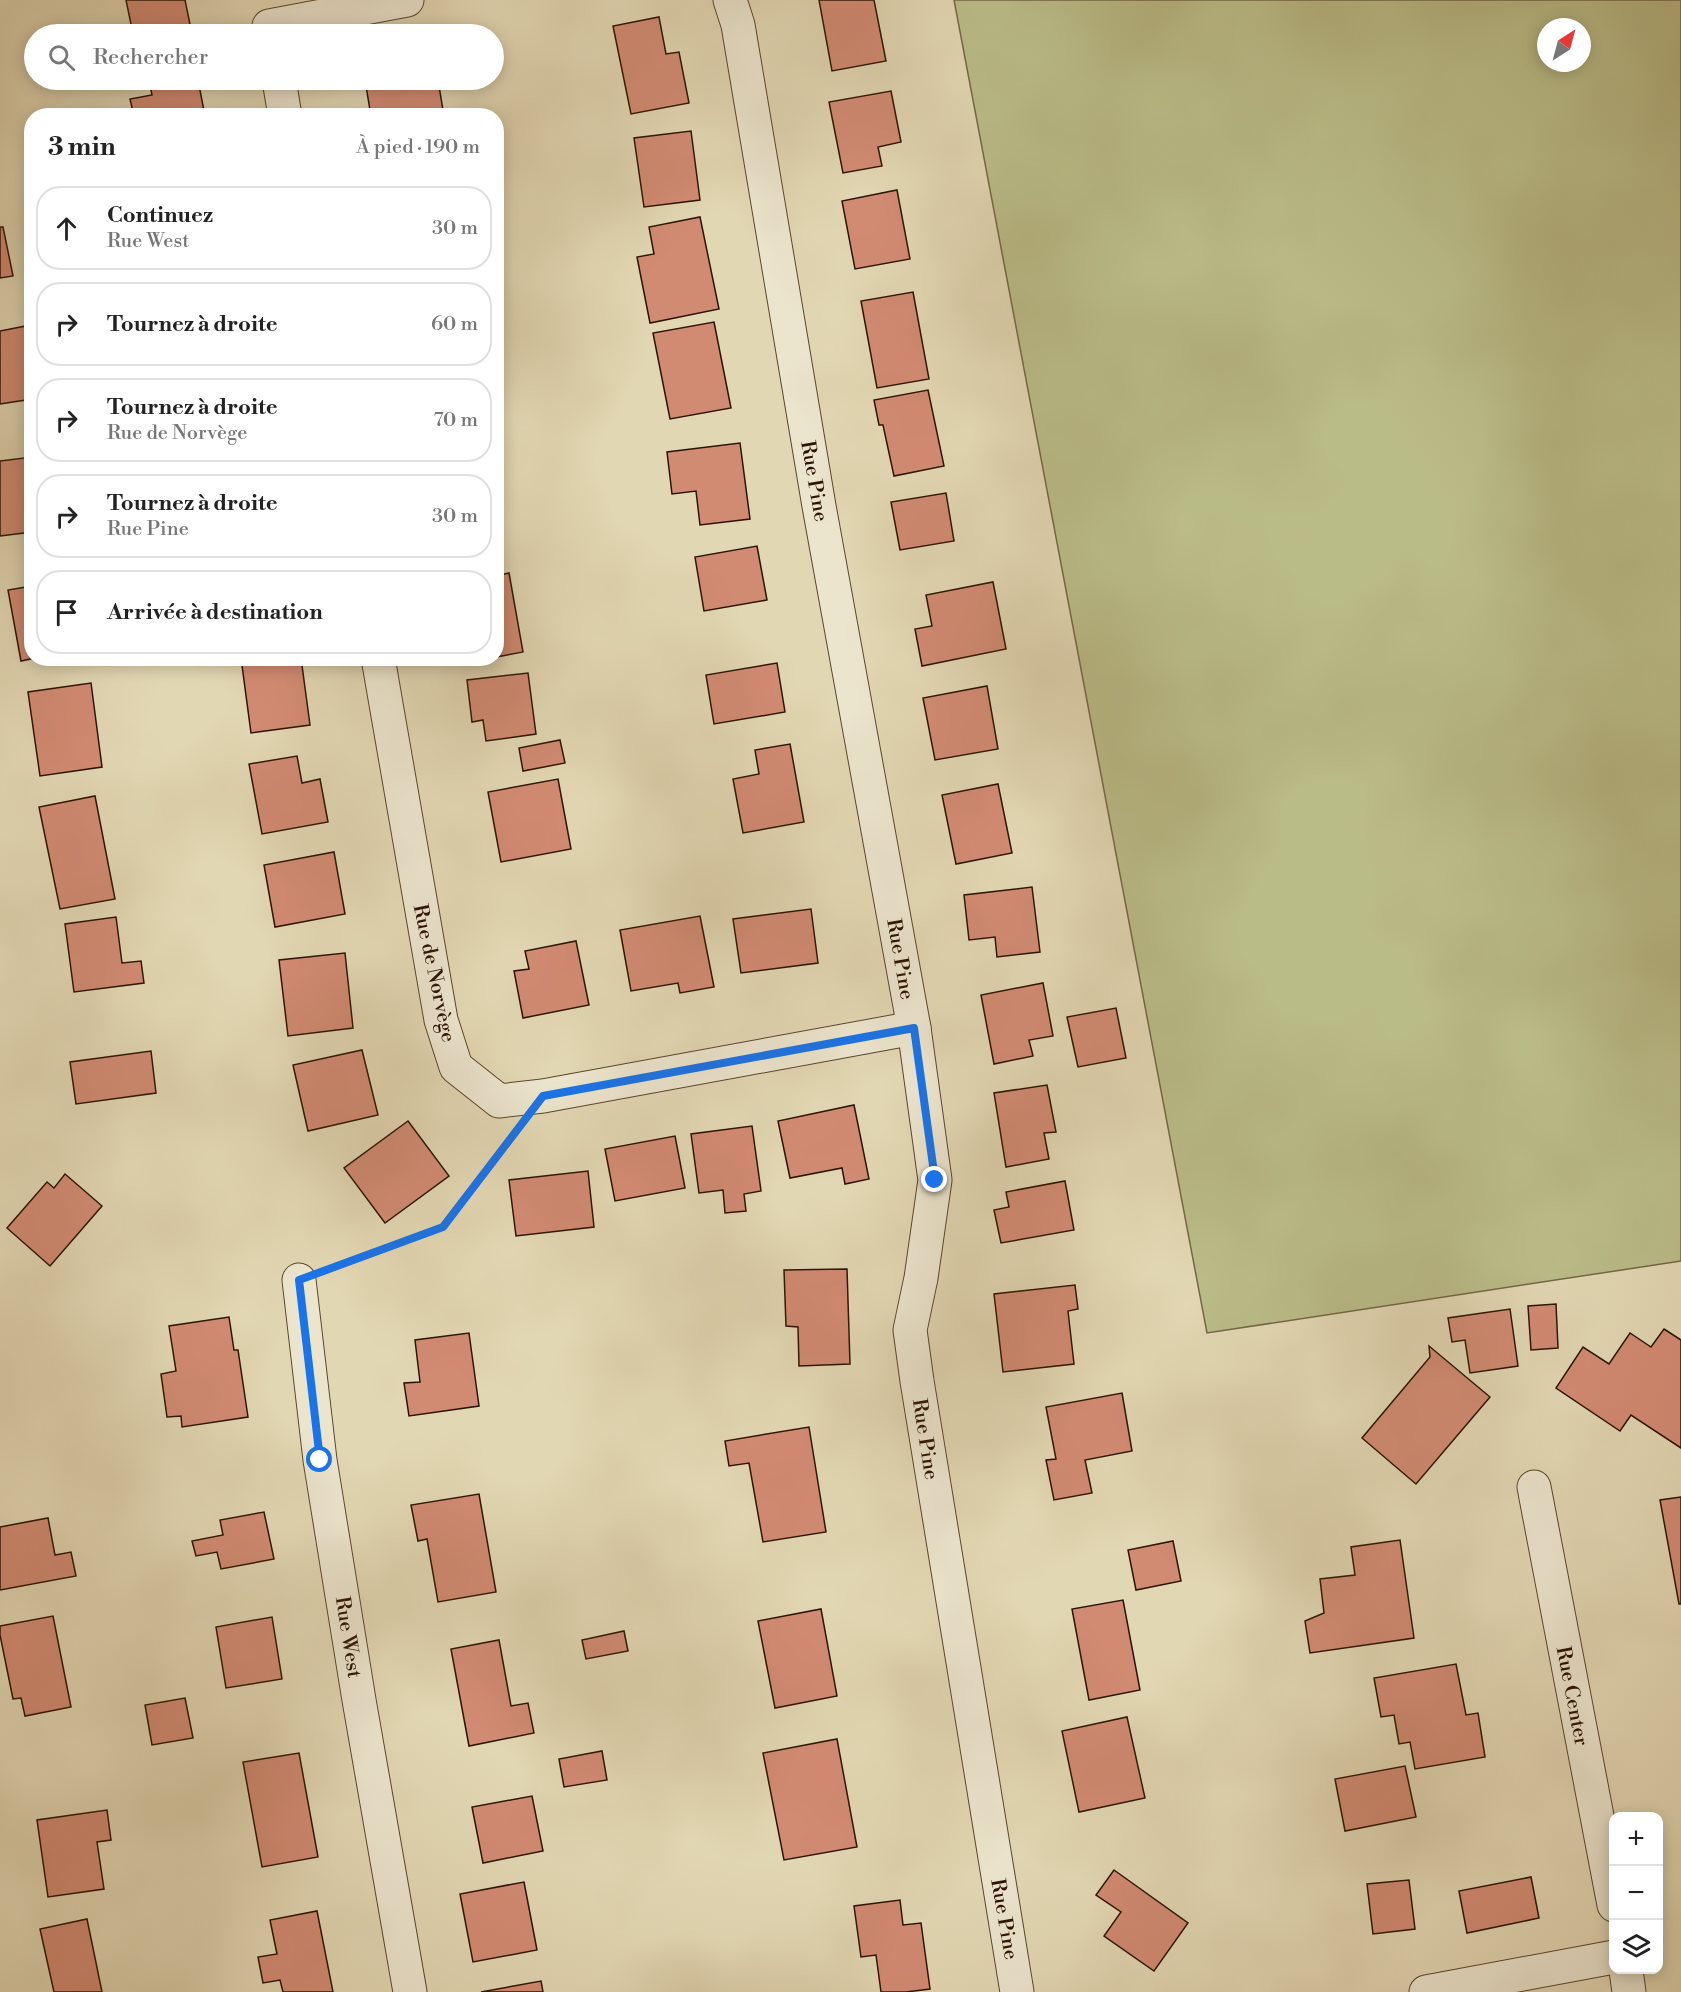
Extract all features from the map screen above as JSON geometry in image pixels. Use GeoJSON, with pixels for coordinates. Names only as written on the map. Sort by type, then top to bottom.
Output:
{"type":"FeatureCollection","features":[{"type":"Feature","properties":{"kind":"street"},"geometry":{"type":"LineString","coordinates":[[268,20],[407,0]]}},
{"type":"Feature","properties":{"kind":"street","name":"Rue Pine"},"geometry":{"type":"LineString","coordinates":[[730,0],[738,25],[819,506],[914,1028],[935,1180],[921,1278],[910,1330],[920,1404],[1017,1992]]}},
{"type":"Feature","properties":{"kind":"street"},"geometry":{"type":"LineString","coordinates":[[281,90],[284,108]]}},
{"type":"Feature","properties":{"kind":"street","name":"Rue de Norvège"},"geometry":{"type":"LineString","coordinates":[[379,666],[441,1020],[456,1068],[498,1101],[543,1096],[914,1028]]}},
{"type":"Feature","properties":{"kind":"street","name":"Rue West"},"geometry":{"type":"LineString","coordinates":[[299,1280],[320,1460],[410,1992]]}},
{"type":"Feature","properties":{"kind":"street","name":"Rue Center"},"geometry":{"type":"LineString","coordinates":[[1534,1487],[1609,1879]]}},
{"type":"Feature","properties":{"kind":"street"},"geometry":{"type":"LineString","coordinates":[[1426,1992],[1609,1958]]}},
{"type":"Feature","properties":{"kind":"street"},"geometry":{"type":"LineString","coordinates":[[1627,1974],[1629,1992]]}},
{"type":"Feature","properties":{"kind":"path"},"geometry":{"type":"LineString","coordinates":[[299,1280],[443,1227],[543,1096]]}},
{"type":"Feature","properties":{"kind":"green space"},"geometry":{"type":"Polygon","coordinates":[[[954,0],[1681,0],[1681,1261],[1207,1333],[954,0]]]}},
{"type":"Feature","properties":{"kind":"building"},"geometry":{"type":"Polygon","coordinates":[[[126,0],[185,0],[190,24],[131,24],[126,0]]]}},
{"type":"Feature","properties":{"kind":"building"},"geometry":{"type":"Polygon","coordinates":[[[819,0],[874,0],[886,61],[832,71],[819,0]]]}},
{"type":"Feature","properties":{"kind":"building"},"geometry":{"type":"Polygon","coordinates":[[[659,17],[666,54],[679,52],[689,103],[631,114],[613,26],[659,17]]]}},
{"type":"Feature","properties":{"kind":"building"},"geometry":{"type":"Polygon","coordinates":[[[151,90],[200,90],[203,108],[132,108],[130,99],[152,95],[151,90]]]}},
{"type":"Feature","properties":{"kind":"building"},"geometry":{"type":"Polygon","coordinates":[[[367,90],[440,90],[443,108],[370,108],[367,90]]]}},
{"type":"Feature","properties":{"kind":"building"},"geometry":{"type":"Polygon","coordinates":[[[891,91],[901,142],[878,147],[882,166],[843,173],[829,102],[891,91]]]}},
{"type":"Feature","properties":{"kind":"building"},"geometry":{"type":"Polygon","coordinates":[[[691,131],[700,200],[644,207],[634,138],[691,131]]]}},
{"type":"Feature","properties":{"kind":"building"},"geometry":{"type":"Polygon","coordinates":[[[897,190],[910,259],[855,269],[842,201],[897,190]]]}},
{"type":"Feature","properties":{"kind":"building"},"geometry":{"type":"Polygon","coordinates":[[[700,217],[719,309],[650,323],[637,257],[654,254],[649,227],[700,217]]]}},
{"type":"Feature","properties":{"kind":"building"},"geometry":{"type":"Polygon","coordinates":[[[0,227],[3,227],[13,276],[0,278],[0,227]]]}},
{"type":"Feature","properties":{"kind":"building"},"geometry":{"type":"Polygon","coordinates":[[[913,292],[929,379],[877,388],[861,301],[913,292]]]}},
{"type":"Feature","properties":{"kind":"building"},"geometry":{"type":"Polygon","coordinates":[[[714,322],[731,408],[670,419],[653,333],[714,322]]]}},
{"type":"Feature","properties":{"kind":"building"},"geometry":{"type":"Polygon","coordinates":[[[24,326],[24,400],[0,404],[0,331],[24,326]]]}},
{"type":"Feature","properties":{"kind":"building"},"geometry":{"type":"Polygon","coordinates":[[[928,390],[944,466],[894,476],[883,425],[879,425],[874,400],[928,390]]]}},
{"type":"Feature","properties":{"kind":"building"},"geometry":{"type":"Polygon","coordinates":[[[740,443],[750,519],[700,525],[696,491],[672,494],[667,452],[740,443]]]}},
{"type":"Feature","properties":{"kind":"building"},"geometry":{"type":"Polygon","coordinates":[[[24,458],[24,533],[0,536],[0,461],[24,458]]]}},
{"type":"Feature","properties":{"kind":"building"},"geometry":{"type":"Polygon","coordinates":[[[946,493],[954,541],[900,550],[891,502],[946,493]]]}},
{"type":"Feature","properties":{"kind":"building"},"geometry":{"type":"Polygon","coordinates":[[[757,546],[767,600],[704,611],[695,557],[757,546]]]}},
{"type":"Feature","properties":{"kind":"building"},"geometry":{"type":"Polygon","coordinates":[[[509,573],[523,652],[504,656],[504,574],[509,573]]]}},
{"type":"Feature","properties":{"kind":"building"},"geometry":{"type":"Polygon","coordinates":[[[993,582],[1006,649],[922,666],[915,629],[932,626],[926,595],[993,582]]]}},
{"type":"Feature","properties":{"kind":"building"},"geometry":{"type":"Polygon","coordinates":[[[24,587],[24,660],[21,661],[8,590],[24,587]]]}},
{"type":"Feature","properties":{"kind":"building"},"geometry":{"type":"Polygon","coordinates":[[[777,663],[785,712],[714,724],[706,675],[777,663]]]}},
{"type":"Feature","properties":{"kind":"building"},"geometry":{"type":"Polygon","coordinates":[[[242,666],[302,666],[310,725],[251,733],[242,666]]]}},
{"type":"Feature","properties":{"kind":"building"},"geometry":{"type":"Polygon","coordinates":[[[528,673],[536,734],[486,741],[483,720],[472,722],[467,680],[528,673]]]}},
{"type":"Feature","properties":{"kind":"building"},"geometry":{"type":"Polygon","coordinates":[[[91,683],[102,767],[40,776],[28,692],[91,683]]]}},
{"type":"Feature","properties":{"kind":"building"},"geometry":{"type":"Polygon","coordinates":[[[987,686],[998,749],[935,760],[923,698],[987,686]]]}},
{"type":"Feature","properties":{"kind":"building"},"geometry":{"type":"Polygon","coordinates":[[[560,740],[565,763],[523,771],[519,748],[560,740]]]}},
{"type":"Feature","properties":{"kind":"building"},"geometry":{"type":"Polygon","coordinates":[[[790,744],[804,822],[743,833],[733,779],[759,774],[755,750],[790,744]]]}},
{"type":"Feature","properties":{"kind":"building"},"geometry":{"type":"Polygon","coordinates":[[[297,756],[302,783],[320,779],[328,822],[262,834],[249,764],[297,756]]]}},
{"type":"Feature","properties":{"kind":"building"},"geometry":{"type":"Polygon","coordinates":[[[558,779],[571,849],[501,862],[488,792],[558,779]]]}},
{"type":"Feature","properties":{"kind":"building"},"geometry":{"type":"Polygon","coordinates":[[[998,784],[1012,853],[956,864],[942,795],[998,784]]]}},
{"type":"Feature","properties":{"kind":"building"},"geometry":{"type":"Polygon","coordinates":[[[95,796],[115,899],[60,909],[39,807],[95,796]]]}},
{"type":"Feature","properties":{"kind":"building"},"geometry":{"type":"Polygon","coordinates":[[[334,852],[345,914],[275,927],[264,865],[334,852]]]}},
{"type":"Feature","properties":{"kind":"building"},"geometry":{"type":"Polygon","coordinates":[[[1032,887],[1040,952],[997,957],[995,937],[969,940],[964,895],[1032,887]]]}},
{"type":"Feature","properties":{"kind":"building"},"geometry":{"type":"Polygon","coordinates":[[[811,909],[818,963],[741,973],[733,919],[811,909]]]}},
{"type":"Feature","properties":{"kind":"building"},"geometry":{"type":"Polygon","coordinates":[[[700,916],[714,987],[680,993],[678,983],[631,991],[620,930],[700,916]]]}},
{"type":"Feature","properties":{"kind":"building"},"geometry":{"type":"Polygon","coordinates":[[[116,917],[122,963],[141,961],[144,983],[74,992],[65,924],[116,917]]]}},
{"type":"Feature","properties":{"kind":"building"},"geometry":{"type":"Polygon","coordinates":[[[576,941],[589,1005],[523,1018],[514,971],[529,969],[525,951],[576,941]]]}},
{"type":"Feature","properties":{"kind":"building"},"geometry":{"type":"Polygon","coordinates":[[[345,953],[353,1028],[288,1036],[279,960],[345,953]]]}},
{"type":"Feature","properties":{"kind":"building"},"geometry":{"type":"Polygon","coordinates":[[[1043,983],[1053,1036],[1029,1040],[1033,1056],[994,1064],[981,995],[1043,983]]]}},
{"type":"Feature","properties":{"kind":"building"},"geometry":{"type":"Polygon","coordinates":[[[1116,1008],[1126,1058],[1078,1067],[1067,1017],[1116,1008]]]}},
{"type":"Feature","properties":{"kind":"building"},"geometry":{"type":"Polygon","coordinates":[[[362,1050],[378,1115],[308,1131],[293,1065],[362,1050]]]}},
{"type":"Feature","properties":{"kind":"building"},"geometry":{"type":"Polygon","coordinates":[[[151,1051],[156,1093],[76,1104],[70,1062],[151,1051]]]}},
{"type":"Feature","properties":{"kind":"building"},"geometry":{"type":"Polygon","coordinates":[[[1047,1085],[1056,1132],[1044,1133],[1049,1159],[1006,1167],[994,1093],[1047,1085]]]}},
{"type":"Feature","properties":{"kind":"building"},"geometry":{"type":"Polygon","coordinates":[[[854,1105],[869,1179],[845,1184],[842,1168],[790,1178],[778,1121],[854,1105]]]}},
{"type":"Feature","properties":{"kind":"building"},"geometry":{"type":"Polygon","coordinates":[[[408,1121],[449,1176],[385,1223],[344,1168],[408,1121]]]}},
{"type":"Feature","properties":{"kind":"building"},"geometry":{"type":"Polygon","coordinates":[[[752,1126],[761,1191],[744,1194],[746,1211],[725,1213],[723,1190],[699,1193],[691,1134],[752,1126]]]}},
{"type":"Feature","properties":{"kind":"building"},"geometry":{"type":"Polygon","coordinates":[[[675,1136],[685,1188],[615,1201],[605,1149],[675,1136]]]}},
{"type":"Feature","properties":{"kind":"building"},"geometry":{"type":"Polygon","coordinates":[[[588,1171],[594,1227],[516,1236],[509,1180],[588,1171]]]}},
{"type":"Feature","properties":{"kind":"building"},"geometry":{"type":"Polygon","coordinates":[[[65,1174],[102,1206],[50,1266],[7,1228],[47,1182],[54,1188],[65,1174]]]}},
{"type":"Feature","properties":{"kind":"building"},"geometry":{"type":"Polygon","coordinates":[[[1065,1181],[1074,1230],[1001,1243],[994,1210],[1009,1207],[1006,1192],[1065,1181]]]}},
{"type":"Feature","properties":{"kind":"building"},"geometry":{"type":"Polygon","coordinates":[[[847,1269],[850,1364],[799,1366],[798,1327],[786,1326],[784,1270],[847,1269]]]}},
{"type":"Feature","properties":{"kind":"building"},"geometry":{"type":"Polygon","coordinates":[[[1075,1285],[1078,1309],[1068,1311],[1074,1364],[1003,1372],[994,1294],[1075,1285]]]}},
{"type":"Feature","properties":{"kind":"building"},"geometry":{"type":"Polygon","coordinates":[[[1556,1304],[1558,1348],[1531,1350],[1528,1306],[1556,1304]]]}},
{"type":"Feature","properties":{"kind":"building"},"geometry":{"type":"Polygon","coordinates":[[[1510,1309],[1518,1366],[1470,1373],[1465,1340],[1452,1342],[1448,1318],[1510,1309]]]}},
{"type":"Feature","properties":{"kind":"building"},"geometry":{"type":"Polygon","coordinates":[[[229,1317],[234,1350],[238,1350],[248,1417],[182,1427],[181,1416],[167,1417],[161,1374],[176,1371],[169,1326],[229,1317]]]}},
{"type":"Feature","properties":{"kind":"building"},"geometry":{"type":"Polygon","coordinates":[[[1664,1329],[1681,1340],[1681,1448],[1631,1415],[1620,1431],[1556,1388],[1583,1347],[1609,1364],[1630,1333],[1651,1347],[1664,1329]]]}},
{"type":"Feature","properties":{"kind":"building"},"geometry":{"type":"Polygon","coordinates":[[[469,1333],[479,1406],[409,1416],[404,1383],[420,1382],[415,1340],[469,1333]]]}},
{"type":"Feature","properties":{"kind":"building"},"geometry":{"type":"Polygon","coordinates":[[[1429,1346],[1490,1397],[1416,1484],[1362,1438],[1430,1357],[1429,1346]]]}},
{"type":"Feature","properties":{"kind":"building"},"geometry":{"type":"Polygon","coordinates":[[[1122,1393],[1132,1451],[1085,1460],[1092,1493],[1054,1500],[1046,1460],[1056,1459],[1046,1407],[1122,1393]]]}},
{"type":"Feature","properties":{"kind":"building"},"geometry":{"type":"Polygon","coordinates":[[[809,1427],[826,1532],[763,1542],[749,1463],[729,1466],[725,1441],[809,1427]]]}},
{"type":"Feature","properties":{"kind":"building"},"geometry":{"type":"Polygon","coordinates":[[[479,1494],[496,1592],[438,1602],[427,1539],[418,1541],[411,1505],[479,1494]]]}},
{"type":"Feature","properties":{"kind":"building"},"geometry":{"type":"Polygon","coordinates":[[[1681,1497],[1681,1604],[1679,1604],[1660,1500],[1681,1497]]]}},
{"type":"Feature","properties":{"kind":"building"},"geometry":{"type":"Polygon","coordinates":[[[264,1512],[274,1559],[221,1569],[217,1552],[196,1556],[192,1541],[223,1535],[220,1520],[264,1512]]]}},
{"type":"Feature","properties":{"kind":"building"},"geometry":{"type":"Polygon","coordinates":[[[48,1518],[55,1555],[71,1552],[76,1576],[0,1590],[0,1527],[48,1518]]]}},
{"type":"Feature","properties":{"kind":"building"},"geometry":{"type":"Polygon","coordinates":[[[1400,1540],[1414,1638],[1310,1653],[1305,1621],[1324,1613],[1320,1579],[1355,1575],[1351,1547],[1400,1540]]]}},
{"type":"Feature","properties":{"kind":"building"},"geometry":{"type":"Polygon","coordinates":[[[1173,1541],[1181,1581],[1136,1590],[1128,1550],[1173,1541]]]}},
{"type":"Feature","properties":{"kind":"building"},"geometry":{"type":"Polygon","coordinates":[[[1123,1600],[1140,1690],[1089,1700],[1072,1609],[1123,1600]]]}},
{"type":"Feature","properties":{"kind":"building"},"geometry":{"type":"Polygon","coordinates":[[[821,1609],[837,1696],[775,1708],[758,1621],[821,1609]]]}},
{"type":"Feature","properties":{"kind":"building"},"geometry":{"type":"Polygon","coordinates":[[[53,1616],[71,1707],[25,1716],[21,1698],[13,1699],[0,1626],[53,1616]]]}},
{"type":"Feature","properties":{"kind":"building"},"geometry":{"type":"Polygon","coordinates":[[[272,1617],[282,1679],[226,1688],[216,1627],[272,1617]]]}},
{"type":"Feature","properties":{"kind":"building"},"geometry":{"type":"Polygon","coordinates":[[[624,1631],[628,1651],[586,1659],[582,1640],[624,1631]]]}},
{"type":"Feature","properties":{"kind":"building"},"geometry":{"type":"Polygon","coordinates":[[[499,1640],[511,1706],[528,1703],[534,1733],[469,1746],[451,1649],[499,1640]]]}},
{"type":"Feature","properties":{"kind":"building"},"geometry":{"type":"Polygon","coordinates":[[[1456,1664],[1466,1715],[1478,1713],[1485,1757],[1415,1769],[1410,1742],[1399,1744],[1394,1715],[1381,1717],[1374,1678],[1456,1664]]]}},
{"type":"Feature","properties":{"kind":"building"},"geometry":{"type":"Polygon","coordinates":[[[185,1698],[193,1738],[152,1745],[145,1705],[185,1698]]]}},
{"type":"Feature","properties":{"kind":"building"},"geometry":{"type":"Polygon","coordinates":[[[1127,1717],[1145,1798],[1079,1812],[1062,1731],[1127,1717]]]}},
{"type":"Feature","properties":{"kind":"building"},"geometry":{"type":"Polygon","coordinates":[[[837,1739],[857,1847],[784,1860],[763,1753],[837,1739]]]}},
{"type":"Feature","properties":{"kind":"building"},"geometry":{"type":"Polygon","coordinates":[[[602,1751],[607,1780],[564,1787],[559,1759],[602,1751]]]}},
{"type":"Feature","properties":{"kind":"building"},"geometry":{"type":"Polygon","coordinates":[[[299,1753],[318,1857],[262,1867],[243,1762],[299,1753]]]}},
{"type":"Feature","properties":{"kind":"building"},"geometry":{"type":"Polygon","coordinates":[[[1405,1766],[1416,1817],[1345,1831],[1335,1779],[1405,1766]]]}},
{"type":"Feature","properties":{"kind":"building"},"geometry":{"type":"Polygon","coordinates":[[[532,1796],[543,1851],[483,1863],[472,1807],[532,1796]]]}},
{"type":"Feature","properties":{"kind":"building"},"geometry":{"type":"Polygon","coordinates":[[[107,1810],[111,1840],[97,1842],[104,1889],[48,1897],[37,1820],[107,1810]]]}},
{"type":"Feature","properties":{"kind":"building"},"geometry":{"type":"Polygon","coordinates":[[[1114,1870],[1188,1923],[1154,1971],[1104,1936],[1121,1912],[1096,1895],[1114,1870]]]}},
{"type":"Feature","properties":{"kind":"building"},"geometry":{"type":"Polygon","coordinates":[[[1531,1877],[1539,1918],[1467,1933],[1459,1891],[1531,1877]]]}},
{"type":"Feature","properties":{"kind":"building"},"geometry":{"type":"Polygon","coordinates":[[[1409,1880],[1415,1929],[1373,1934],[1367,1884],[1409,1880]]]}},
{"type":"Feature","properties":{"kind":"building"},"geometry":{"type":"Polygon","coordinates":[[[524,1882],[537,1950],[473,1962],[460,1894],[524,1882]]]}},
{"type":"Feature","properties":{"kind":"building"},"geometry":{"type":"Polygon","coordinates":[[[900,1900],[903,1925],[921,1923],[930,1989],[881,1992],[876,1955],[861,1957],[854,1906],[900,1900]]]}},
{"type":"Feature","properties":{"kind":"building"},"geometry":{"type":"Polygon","coordinates":[[[317,1911],[333,1992],[283,1992],[280,1980],[263,1983],[258,1957],[277,1954],[270,1920],[317,1911]]]}},
{"type":"Feature","properties":{"kind":"building"},"geometry":{"type":"Polygon","coordinates":[[[87,1919],[102,1992],[54,1992],[40,1929],[87,1919]]]}},
{"type":"Feature","properties":{"kind":"building"},"geometry":{"type":"Polygon","coordinates":[[[541,1981],[543,1992],[481,1992],[541,1981]]]}},
{"type":"Feature","properties":{"kind":"route"},"geometry":{"type":"LineString","coordinates":[[320,1460],[299,1280],[443,1227],[543,1096],[914,1028],[935,1180]]}}]}
